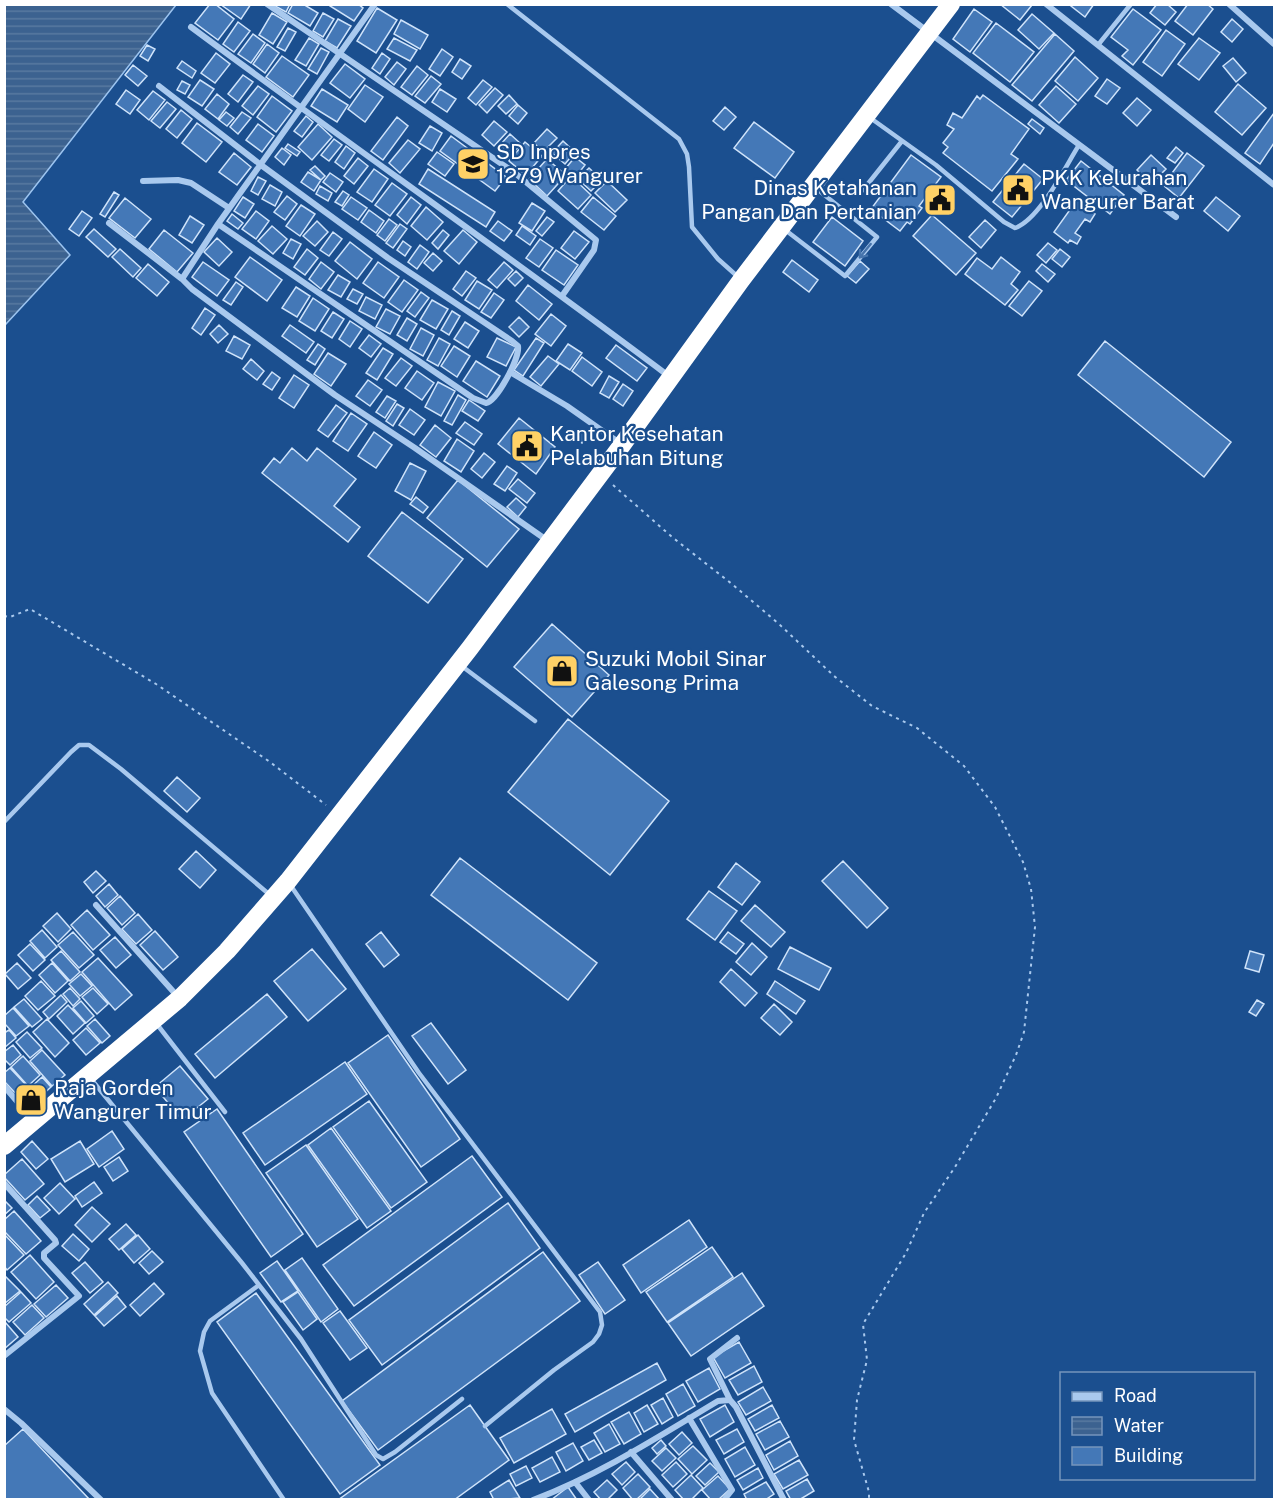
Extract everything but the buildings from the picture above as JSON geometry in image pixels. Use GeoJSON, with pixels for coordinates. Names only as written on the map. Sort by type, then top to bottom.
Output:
{"type":"FeatureCollection","features":[{"type":"Feature","properties":{"kind":"highway"},"geometry":{"type":"LineString","coordinates":[[4,1146],[180,998],[227,951],[288,882],[458,663],[622,445],[742,279],[951,4]]}},
{"type":"Feature","properties":{"kind":"street"},"geometry":{"type":"LineString","coordinates":[[267,4],[515,173],[597,240],[594,250],[562,296]]}},
{"type":"Feature","properties":{"kind":"street"},"geometry":{"type":"LineString","coordinates":[[182,279],[229,208],[375,4]]}},
{"type":"Feature","properties":{"kind":"street"},"geometry":{"type":"LineString","coordinates":[[891,4],[1176,217]]}},
{"type":"Feature","properties":{"kind":"street"},"geometry":{"type":"LineString","coordinates":[[1046,4],[1275,185]]}},
{"type":"Feature","properties":{"kind":"street"},"geometry":{"type":"LineString","coordinates":[[1229,4],[1275,44]]}},
{"type":"Feature","properties":{"kind":"street"},"geometry":{"type":"LineString","coordinates":[[191,27],[670,377]]}},
{"type":"Feature","properties":{"kind":"street"},"geometry":{"type":"LineString","coordinates":[[159,86],[261,165],[388,258],[512,341],[518,346],[519,351],[510,372],[491,402],[472,398],[218,224]]}},
{"type":"Feature","properties":{"kind":"street"},"geometry":{"type":"LineString","coordinates":[[142,181],[178,180],[191,183],[229,208]]}},
{"type":"Feature","properties":{"kind":"street"},"geometry":{"type":"LineString","coordinates":[[109,223],[182,279],[192,290],[335,395],[549,541]]}},
{"type":"Feature","properties":{"kind":"street"},"geometry":{"type":"LineString","coordinates":[[510,372],[567,406],[622,445]]}},
{"type":"Feature","properties":{"kind":"street"},"geometry":{"type":"LineString","coordinates":[[96,905],[180,998]]}},
{"type":"Feature","properties":{"kind":"street"},"geometry":{"type":"LineString","coordinates":[[4,1086],[34,1121]]}},
{"type":"Feature","properties":{"kind":"street"},"geometry":{"type":"LineString","coordinates":[[4,1183],[55,1240],[56,1243],[44,1253],[44,1258],[79,1296],[4,1356]]}},
{"type":"Feature","properties":{"kind":"street"},"geometry":{"type":"LineString","coordinates":[[737,1338],[710,1359],[784,1500]]}},
{"type":"Feature","properties":{"kind":"street"},"geometry":{"type":"LineString","coordinates":[[533,1500],[632,1452],[718,1401],[730,1400]]}},
{"type":"Feature","properties":{"kind":"street"},"geometry":{"type":"LineString","coordinates":[[4,1409],[101,1500]]}},
{"type":"Feature","properties":{"kind":"street"},"geometry":{"type":"LineString","coordinates":[[689,1418],[732,1490],[724,1500]]}},
{"type":"Feature","properties":{"kind":"street"},"geometry":{"type":"LineString","coordinates":[[632,1452],[672,1500]]}},
{"type":"Feature","properties":{"kind":"street"},"geometry":{"type":"LineString","coordinates":[[574,1482],[589,1500]]}},
{"type":"Feature","properties":{"kind":"lane"},"geometry":{"type":"LineString","coordinates":[[507,4],[679,139],[687,154],[689,167],[692,227],[718,259],[742,279]]}},
{"type":"Feature","properties":{"kind":"lane"},"geometry":{"type":"LineString","coordinates":[[1098,45],[1131,4]]}},
{"type":"Feature","properties":{"kind":"lane"},"geometry":{"type":"LineString","coordinates":[[867,116],[959,183],[1004,222],[1015,228],[1027,221],[1053,189],[1079,144]]}},
{"type":"Feature","properties":{"kind":"lane"},"geometry":{"type":"LineString","coordinates":[[863,190],[902,141]]}},
{"type":"Feature","properties":{"kind":"lane"},"geometry":{"type":"LineString","coordinates":[[782,227],[845,276],[877,237],[813,186]]}},
{"type":"Feature","properties":{"kind":"lane"},"geometry":{"type":"LineString","coordinates":[[458,663],[535,721]]}},
{"type":"Feature","properties":{"kind":"lane"},"geometry":{"type":"LineString","coordinates":[[4,822],[71,752],[79,746],[89,745],[121,769],[273,898]]}},
{"type":"Feature","properties":{"kind":"lane"},"geometry":{"type":"LineString","coordinates":[[288,882],[419,1073],[600,1311],[602,1325],[599,1334],[592,1342],[485,1426]]}},
{"type":"Feature","properties":{"kind":"lane"},"geometry":{"type":"LineString","coordinates":[[154,1021],[225,1112]]}},
{"type":"Feature","properties":{"kind":"lane"},"geometry":{"type":"LineString","coordinates":[[89,1076],[259,1285],[300,1339],[376,1455],[383,1459],[395,1452],[462,1399]]}},
{"type":"Feature","properties":{"kind":"lane"},"geometry":{"type":"LineString","coordinates":[[259,1285],[210,1322],[204,1332],[200,1351],[212,1393],[284,1500]]}},
{"type":"Feature","properties":{"kind":"path"},"geometry":{"type":"LineString","coordinates":[[600,473],[672,537],[779,624],[834,676],[872,706],[916,728],[964,766],[995,807],[1023,862],[1031,889],[1035,927],[1024,1032],[1016,1055],[996,1098],[956,1167],[924,1213],[906,1253],[864,1324],[867,1360],[857,1400],[854,1440],[869,1492],[869,1500]]}},
{"type":"Feature","properties":{"kind":"path"},"geometry":{"type":"LineString","coordinates":[[4,616],[10,617],[30,609],[156,684],[270,762],[340,816]]}},
{"type":"Feature","properties":{"kind":"water"},"geometry":{"type":"Polygon","coordinates":[[[5,4],[176,5],[23,202],[70,255],[5,325],[5,4]]]}},
{"type":"Feature","properties":{"kind":"place","name":"SD Inpres 1279 Wangurer"},"geometry":{"type":"Point","coordinates":[473,164]}},
{"type":"Feature","properties":{"kind":"place","name":"PKK Kelurahan Wangurer Barat"},"geometry":{"type":"Point","coordinates":[1018,190]}},
{"type":"Feature","properties":{"kind":"place","name":"Dinas Ketahanan Pangan Dan Pertanian"},"geometry":{"type":"Point","coordinates":[940,200]}},
{"type":"Feature","properties":{"kind":"place","name":"Kantor Kesehatan Pelabuhan Bitung"},"geometry":{"type":"Point","coordinates":[527,446]}},
{"type":"Feature","properties":{"kind":"place","name":"Suzuki Mobil Sinar Galesong Prima"},"geometry":{"type":"Point","coordinates":[562,671]}},
{"type":"Feature","properties":{"kind":"place","name":"Raja Gorden Wangurer Timur"},"geometry":{"type":"Point","coordinates":[31,1100]}}]}
